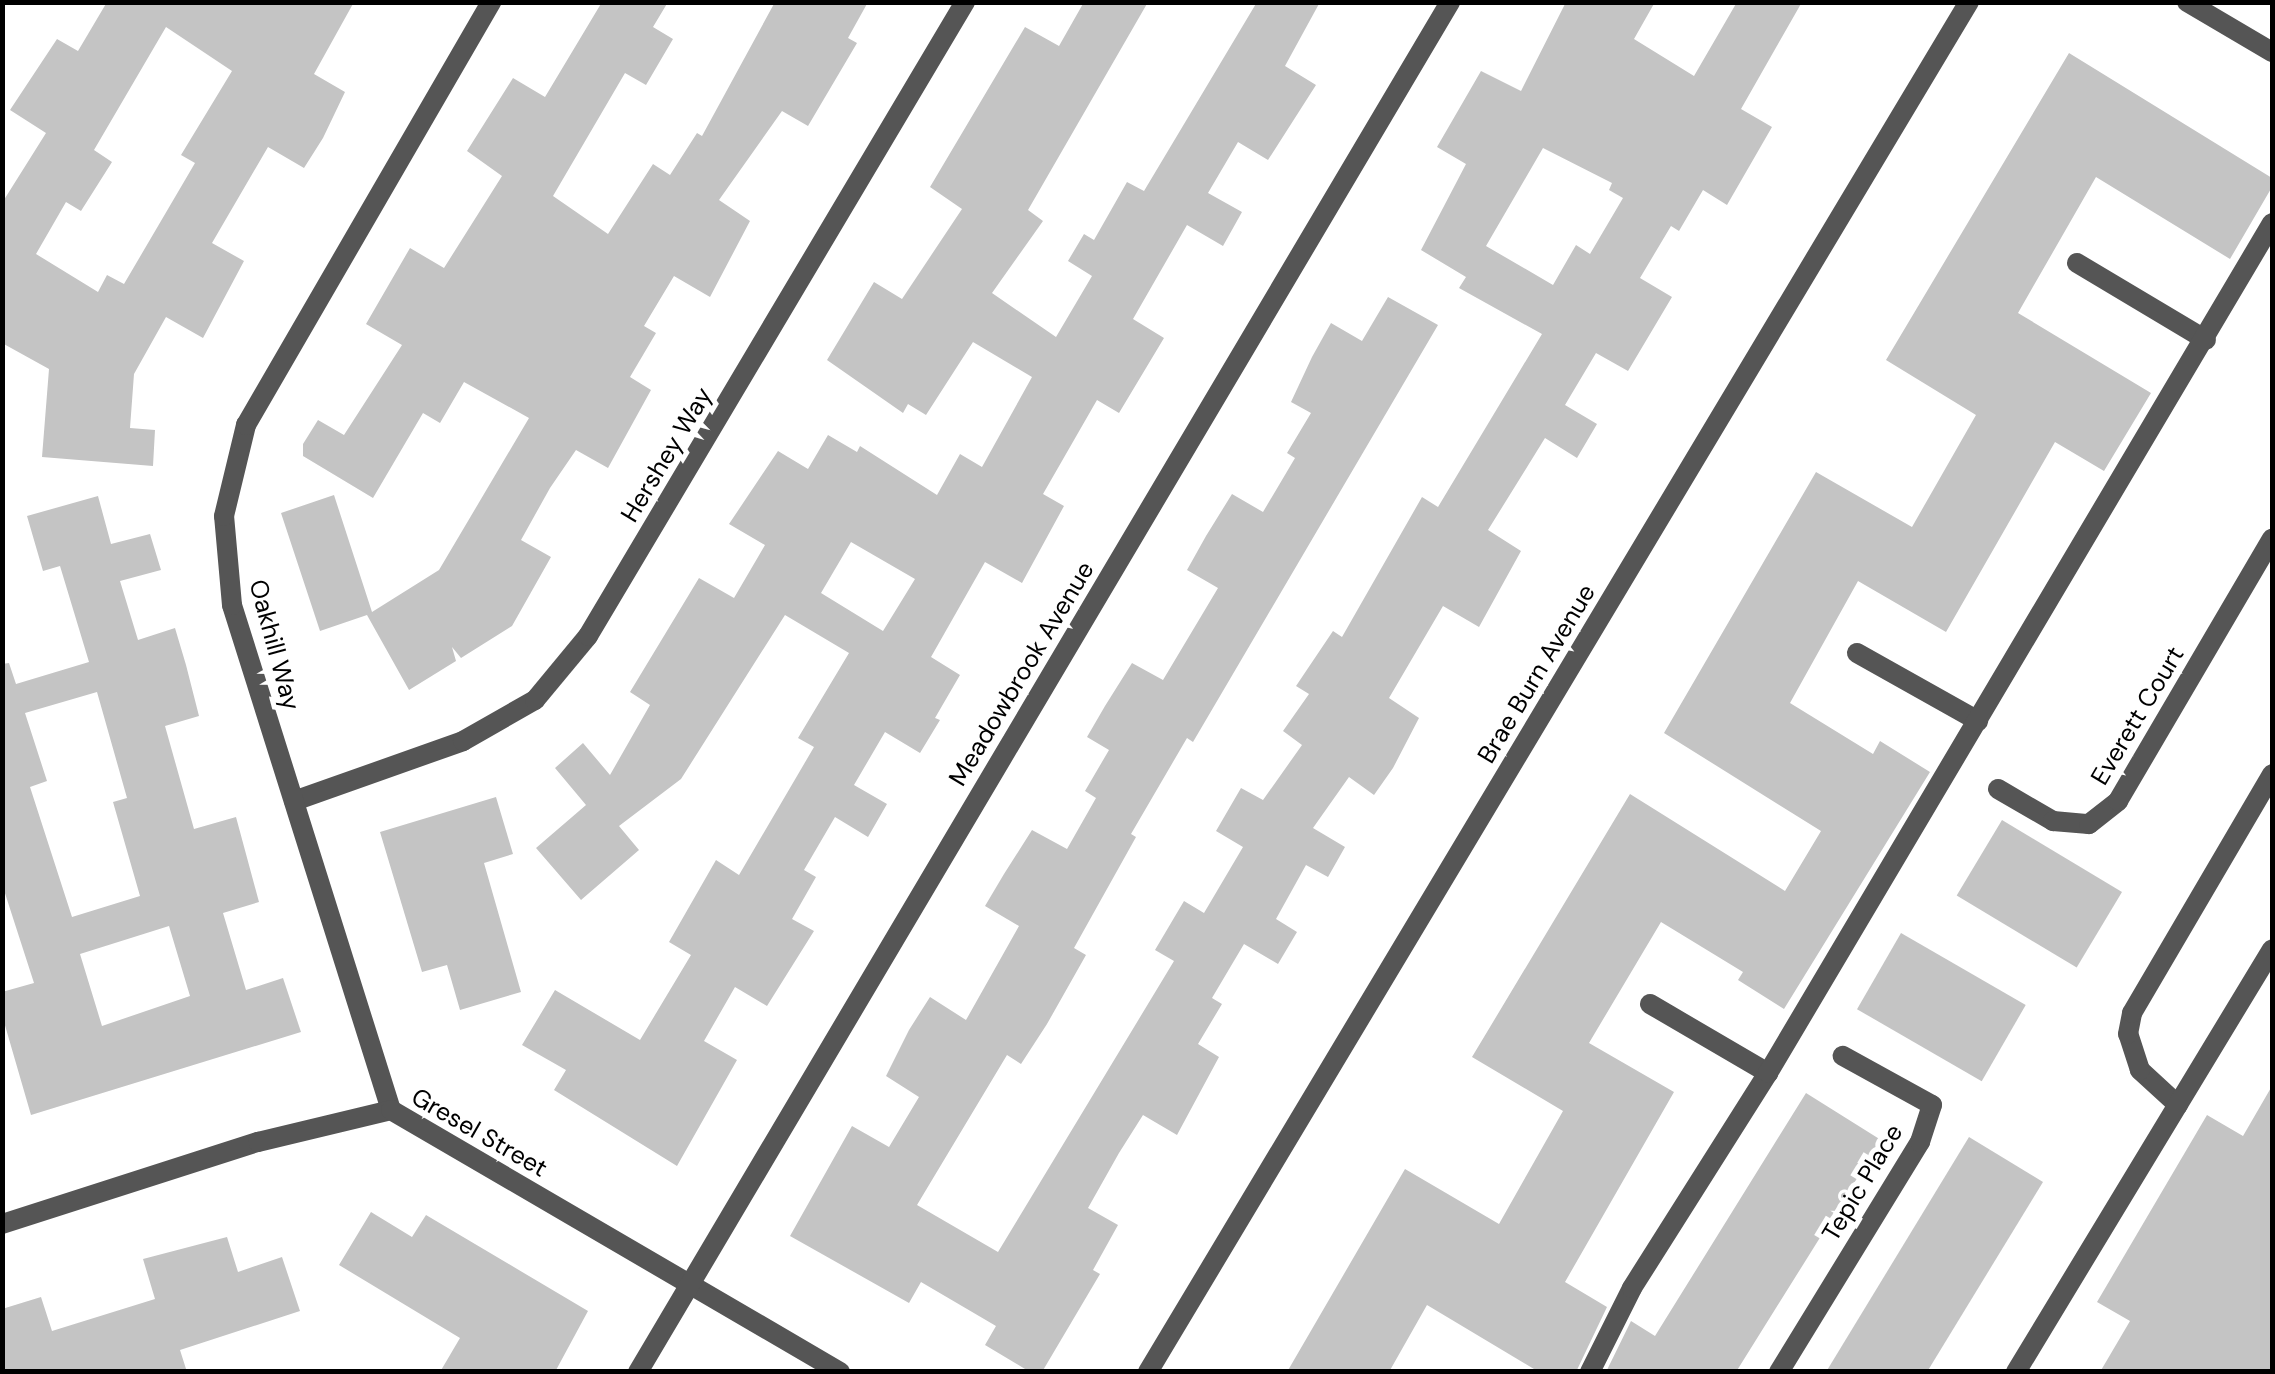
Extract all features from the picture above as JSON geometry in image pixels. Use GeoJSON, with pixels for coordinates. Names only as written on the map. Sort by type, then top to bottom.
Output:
{"type":"FeatureCollection","features":[{"type":"Feature","properties":{"kind":"street","name":"Oakhill Way"},"geometry":{"type":"LineString","coordinates":[[391,1110],[232,605],[224,516],[246,425],[491,2]]}},
{"type":"Feature","properties":{"kind":"street","name":"Hershey Way"},"geometry":{"type":"LineString","coordinates":[[294,800],[463,740],[535,700],[588,636],[965,2]]}},
{"type":"Feature","properties":{"kind":"street","name":"Meadowbrook Avenue"},"geometry":{"type":"LineString","coordinates":[[638,1372],[1450,2]]}},
{"type":"Feature","properties":{"kind":"street","name":"Brae Burn Avenue"},"geometry":{"type":"LineString","coordinates":[[1148,1372],[1969,2]]}},
{"type":"Feature","properties":{"kind":"street"},"geometry":{"type":"LineString","coordinates":[[2187,2],[2272,52]]}},
{"type":"Feature","properties":{"kind":"street"},"geometry":{"type":"LineString","coordinates":[[1590,1372],[1632,1288],[1768,1073],[2272,223]]}},
{"type":"Feature","properties":{"kind":"street"},"geometry":{"type":"LineString","coordinates":[[2077,263],[2206,340]]}},
{"type":"Feature","properties":{"kind":"street","name":"Everett Court"},"geometry":{"type":"LineString","coordinates":[[1998,790],[2052,822],[2089,824],[2118,801],[2272,540]]}},
{"type":"Feature","properties":{"kind":"street"},"geometry":{"type":"LineString","coordinates":[[1857,653],[1978,721]]}},
{"type":"Feature","properties":{"kind":"street"},"geometry":{"type":"LineString","coordinates":[[2178,1105],[2140,1070],[2128,1034],[2132,1013],[2272,774]]}},
{"type":"Feature","properties":{"kind":"street"},"geometry":{"type":"LineString","coordinates":[[2016,1372],[2272,949]]}},
{"type":"Feature","properties":{"kind":"street"},"geometry":{"type":"LineString","coordinates":[[1650,1004],[1768,1073]]}},
{"type":"Feature","properties":{"kind":"street","name":"Tepic Place"},"geometry":{"type":"LineString","coordinates":[[1779,1372],[1920,1142],[1932,1105],[1843,1056]]}},
{"type":"Feature","properties":{"kind":"street","name":"Gresel Street"},"geometry":{"type":"LineString","coordinates":[[2,1224],[258,1142],[391,1110],[840,1372]]}},
{"type":"Feature","properties":{"kind":"building"},"geometry":{"type":"Polygon","coordinates":[[[107,2],[354,2],[314,74],[345,92],[323,138],[304,168],[268,147],[212,243],[244,261],[203,338],[166,317],[134,374],[130,428],[155,430],[153,466],[42,457],[49,369],[2,343],[2,203],[46,133],[10,110],[57,39],[78,51],[107,2]],[[166,27],[94,150],[112,162],[81,211],[66,202],[36,254],[98,292],[107,275],[124,284],[195,163],[181,155],[232,71],[166,27]]]}},
{"type":"Feature","properties":{"kind":"building"},"geometry":{"type":"Polygon","coordinates":[[[602,2],[668,2],[653,27],[673,39],[646,85],[625,73],[553,196],[608,234],[653,164],[670,175],[697,133],[702,136],[775,2],[868,2],[848,38],[857,43],[808,126],[782,111],[719,200],[750,221],[710,297],[674,276],[644,326],[656,333],[630,377],[651,390],[608,468],[576,450],[550,488],[521,540],[551,557],[512,626],[461,658],[452,647],[456,661],[409,690],[367,615],[320,631],[281,513],[334,495],[372,612],[439,570],[529,418],[464,382],[440,423],[423,413],[373,498],[303,456],[303,444],[318,420],[344,435],[402,345],[366,324],[410,248],[444,268],[502,176],[467,151],[513,78],[545,97],[602,2]]]}},
{"type":"Feature","properties":{"kind":"building"},"geometry":{"type":"Polygon","coordinates":[[[1084,2],[1148,2],[1028,210],[1043,221],[992,293],[1056,337],[1092,276],[1068,261],[1084,234],[1094,240],[1127,182],[1144,191],[1257,2],[1320,2],[1285,66],[1316,85],[1268,160],[1238,142],[1208,193],[1242,212],[1223,246],[1187,225],[1133,319],[1164,338],[1119,413],[1097,400],[1043,494],[1064,506],[1022,583],[985,562],[931,657],[960,675],[935,718],[940,720],[920,753],[885,732],[854,785],[887,804],[868,837],[835,817],[804,870],[816,877],[792,919],[814,931],[767,1006],[735,987],[704,1041],[737,1060],[677,1166],[554,1090],[566,1070],[522,1045],[555,990],[640,1040],[691,955],[669,942],[716,860],[739,875],[814,747],[798,738],[849,653],[785,615],[681,779],[619,826],[639,850],[581,900],[536,848],[586,805],[555,768],[583,743],[610,775],[650,705],[630,692],[699,578],[734,598],[765,545],[729,524],[778,451],[808,469],[828,435],[857,452],[860,446],[937,495],[960,454],[982,467],[1032,377],[973,342],[926,415],[908,404],[903,413],[827,360],[874,282],[902,299],[962,209],[930,187],[1025,27],[1059,46],[1084,2]],[[851,542],[821,593],[883,631],[915,579],[851,542]]]}},
{"type":"Feature","properties":{"kind":"building"},"geometry":{"type":"Polygon","coordinates":[[[1566,2],[1655,2],[1634,39],[1694,76],[1737,2],[1802,2],[1741,109],[1772,127],[1727,205],[1703,190],[1679,231],[1671,226],[1640,278],[1672,297],[1628,371],[1596,353],[1565,405],[1597,424],[1577,458],[1545,438],[1488,530],[1521,551],[1479,627],[1443,606],[1389,698],[1419,718],[1393,768],[1374,795],[1349,777],[1313,828],[1345,847],[1328,877],[1306,865],[1276,919],[1297,932],[1278,964],[1244,944],[1212,998],[1222,1004],[1198,1044],[1219,1057],[1177,1135],[1143,1115],[1119,1153],[1088,1208],[1118,1225],[1093,1270],[1100,1274],[1042,1372],[1030,1372],[985,1345],[996,1326],[921,1282],[909,1303],[790,1236],[852,1126],[889,1147],[919,1097],[886,1076],[909,1030],[930,997],[966,1020],[1019,926],[985,906],[1032,830],[1067,849],[1096,798],[1085,791],[1109,750],[1087,737],[1105,706],[1132,663],[1163,680],[1218,588],[1187,570],[1232,494],[1263,512],[1295,458],[1287,453],[1311,413],[1291,402],[1331,323],[1362,341],[1388,297],[1438,325],[1193,742],[1187,738],[1131,834],[1136,837],[1074,948],[1086,955],[1047,1024],[1021,1064],[1007,1055],[917,1205],[998,1252],[1174,961],[1155,950],[1184,901],[1204,913],[1243,847],[1216,831],[1241,788],[1263,800],[1302,745],[1283,731],[1309,694],[1296,686],[1333,631],[1342,637],[1422,497],[1438,507],[1542,334],[1459,288],[1466,277],[1421,250],[1466,164],[1437,147],[1481,71],[1521,91],[1566,2]],[[1543,148],[1486,246],[1553,285],[1576,245],[1590,254],[1623,198],[1609,190],[1612,183],[1543,148]]]}},
{"type":"Feature","properties":{"kind":"building"},"geometry":{"type":"Polygon","coordinates":[[[2069,53],[2272,178],[2272,187],[2230,259],[2096,177],[2018,313],[2151,393],[2104,471],[2055,442],[1946,632],[1858,581],[1790,703],[1873,754],[1880,741],[1930,772],[1784,1009],[1738,980],[1743,972],[1661,922],[1589,1043],[1674,1092],[1565,1282],[1607,1307],[1576,1372],[1539,1372],[1427,1305],[1389,1372],[1287,1372],[1405,1169],[1499,1224],[1563,1111],[1472,1057],[1630,794],[1785,891],[1821,831],[1664,733],[1816,472],[1912,527],[1976,415],[1886,360],[2069,53]]]}},
{"type":"Feature","properties":{"kind":"building"},"geometry":{"type":"Polygon","coordinates":[[[98,496],[111,544],[150,534],[161,570],[120,581],[138,640],[175,628],[199,716],[165,726],[194,829],[236,817],[259,902],[223,913],[246,990],[283,978],[301,1032],[31,1115],[2,1015],[2,992],[34,983],[2,884],[2,664],[9,663],[16,684],[89,662],[60,566],[43,571],[27,516],[98,496]],[[97,692],[25,713],[47,781],[30,787],[72,917],[140,896],[113,802],[127,798],[97,692]],[[169,926],[80,954],[102,1026],[190,996],[169,926]]]}},
{"type":"Feature","properties":{"kind":"building"},"geometry":{"type":"Polygon","coordinates":[[[496,797],[513,854],[484,863],[521,992],[460,1010],[447,965],[422,972],[380,832],[496,797]]]}},
{"type":"Feature","properties":{"kind":"building"},"geometry":{"type":"Polygon","coordinates":[[[2002,820],[2122,892],[2077,968],[1957,895],[2002,820]]]}},
{"type":"Feature","properties":{"kind":"building"},"geometry":{"type":"Polygon","coordinates":[[[1901,933],[2026,1005],[1982,1081],[1857,1009],[1901,933]]]}},
{"type":"Feature","properties":{"kind":"building"},"geometry":{"type":"Polygon","coordinates":[[[2272,1086],[2272,1372],[2100,1372],[2130,1321],[2097,1302],[2207,1115],[2243,1136],[2272,1086]]]}},
{"type":"Feature","properties":{"kind":"building"},"geometry":{"type":"Polygon","coordinates":[[[1806,1093],[1881,1140],[1736,1372],[1606,1372],[1631,1321],[1655,1336],[1806,1093]]]}},
{"type":"Feature","properties":{"kind":"building"},"geometry":{"type":"Polygon","coordinates":[[[1969,1137],[2043,1182],[1927,1372],[1826,1372],[1969,1137]]]}},
{"type":"Feature","properties":{"kind":"building"},"geometry":{"type":"Polygon","coordinates":[[[371,1212],[412,1237],[426,1215],[588,1311],[555,1372],[440,1372],[460,1338],[339,1265],[371,1212]]]}},
{"type":"Feature","properties":{"kind":"building"},"geometry":{"type":"Polygon","coordinates":[[[227,1237],[238,1272],[282,1257],[300,1311],[180,1350],[187,1372],[2,1372],[2,1309],[41,1297],[52,1331],[155,1299],[143,1259],[227,1237]]]}}]}
